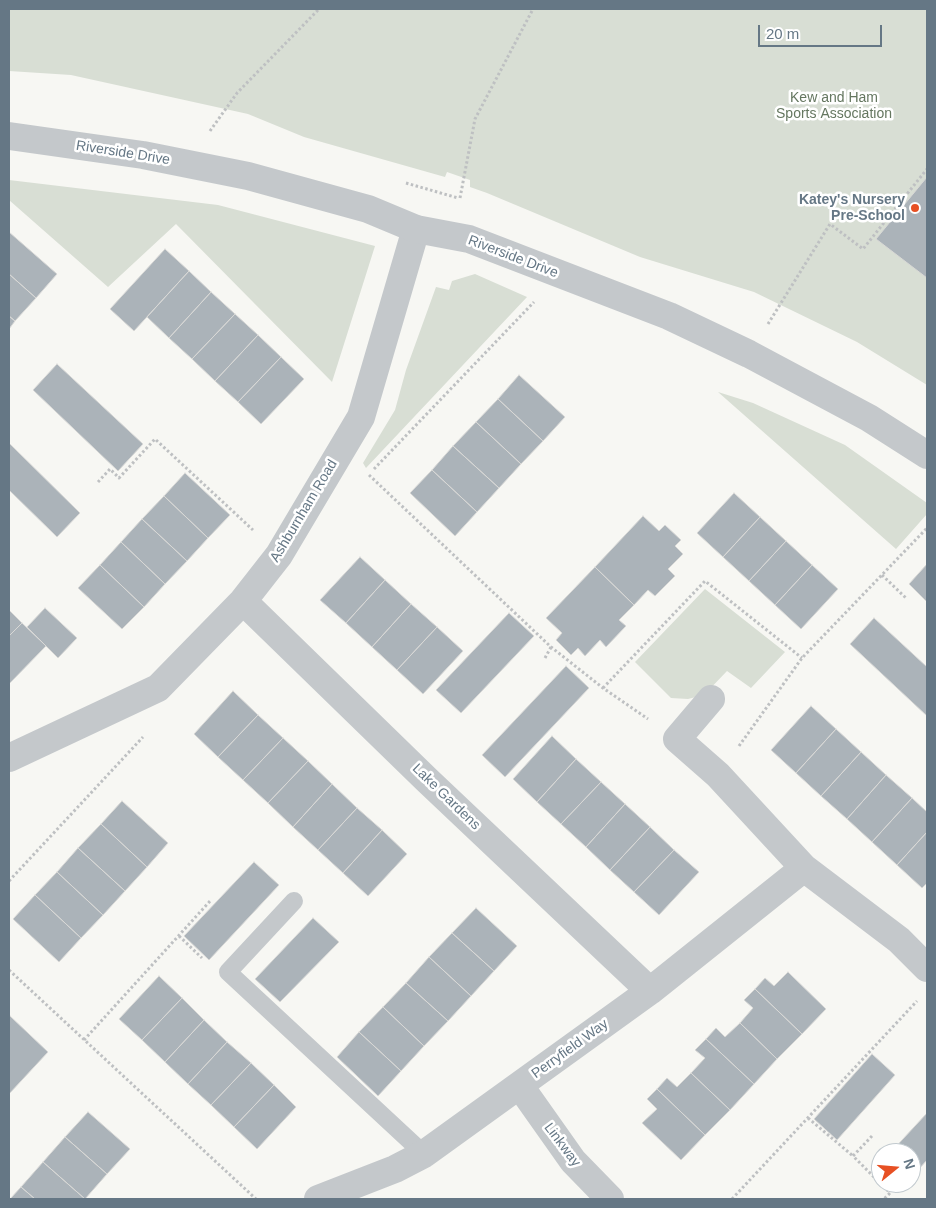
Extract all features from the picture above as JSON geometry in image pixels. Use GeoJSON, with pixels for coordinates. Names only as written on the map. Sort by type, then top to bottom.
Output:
{"type":"FeatureCollection","features":[{"type":"Feature","properties":{"kind":"street","name":"Riverside Drive"},"geometry":{"type":"LineString","coordinates":[[9,136],[143,155],[248,176],[368,208],[416,229],[469,239],[669,316],[749,354],[869,418],[927,456]]}},
{"type":"Feature","properties":{"kind":"street","name":"Ashburnham Road"},"geometry":{"type":"LineString","coordinates":[[9,758],[158,688],[243,601],[279,555],[361,417],[416,229]]}},
{"type":"Feature","properties":{"kind":"street","name":"Lake Gardens"},"geometry":{"type":"LineString","coordinates":[[243,601],[427,780],[650,991]]}},
{"type":"Feature","properties":{"kind":"street"},"geometry":{"type":"LineString","coordinates":[[711,699],[677,739],[718,775],[804,868],[899,940],[927,968]]}},
{"type":"Feature","properties":{"kind":"street","name":"Perryfield Way"},"geometry":{"type":"LineString","coordinates":[[318,1199],[395,1169],[424,1154],[650,991],[804,868]]}},
{"type":"Feature","properties":{"kind":"street","name":"Linkway"},"geometry":{"type":"LineString","coordinates":[[520,1086],[573,1161],[610,1199]]}},
{"type":"Feature","properties":{"kind":"lane"},"geometry":{"type":"LineString","coordinates":[[294,901],[228,972],[424,1154]]}},
{"type":"Feature","properties":{"kind":"path"},"geometry":{"type":"LineString","coordinates":[[208,134],[237,93],[319,9]]}},
{"type":"Feature","properties":{"kind":"path"},"geometry":{"type":"LineString","coordinates":[[460,198],[475,119],[533,9]]}},
{"type":"Feature","properties":{"kind":"path"},"geometry":{"type":"LineString","coordinates":[[749,354],[830,224],[863,249],[927,169]]}},
{"type":"Feature","properties":{"kind":"path"},"geometry":{"type":"LineString","coordinates":[[362,481],[560,275]]}},
{"type":"Feature","properties":{"kind":"path"},"geometry":{"type":"LineString","coordinates":[[98,482],[110,470],[119,478],[155,438],[279,555]]}},
{"type":"Feature","properties":{"kind":"path"},"geometry":{"type":"LineString","coordinates":[[369,474],[552,647],[603,688],[677,739]]}},
{"type":"Feature","properties":{"kind":"path"},"geometry":{"type":"LineString","coordinates":[[718,775],[802,658],[927,528]]}},
{"type":"Feature","properties":{"kind":"path"},"geometry":{"type":"LineString","coordinates":[[882,575],[906,599]]}},
{"type":"Feature","properties":{"kind":"path"},"geometry":{"type":"LineString","coordinates":[[603,688],[705,581],[802,658]]}},
{"type":"Feature","properties":{"kind":"path"},"geometry":{"type":"LineString","coordinates":[[545,658],[552,647]]}},
{"type":"Feature","properties":{"kind":"path"},"geometry":{"type":"LineString","coordinates":[[9,881],[144,736]]}},
{"type":"Feature","properties":{"kind":"path"},"geometry":{"type":"LineString","coordinates":[[84,1040],[212,900]]}},
{"type":"Feature","properties":{"kind":"path"},"geometry":{"type":"LineString","coordinates":[[9,970],[256,1199]]}},
{"type":"Feature","properties":{"kind":"path"},"geometry":{"type":"LineString","coordinates":[[732,1199],[921,997]]}},
{"type":"Feature","properties":{"kind":"path"},"geometry":{"type":"LineString","coordinates":[[808,1118],[852,1156],[890,1193],[884,1199]]}},
{"type":"Feature","properties":{"kind":"path"},"geometry":{"type":"LineString","coordinates":[[852,1156],[872,1136]]}},
{"type":"Feature","properties":{"kind":"green space","name":"Kew and Ham Sports Association"},"geometry":{"type":"Polygon","coordinates":[[[9,9],[927,9],[927,385],[857,342],[754,292],[640,257],[470,187],[470,180],[447,172],[445,177],[304,137],[248,114],[71,75],[9,71],[9,9]]]}},
{"type":"Feature","properties":{"kind":"green space"},"geometry":{"type":"Polygon","coordinates":[[[9,180],[218,205],[375,246],[332,382],[176,224],[108,287],[9,200],[9,180]]]}},
{"type":"Feature","properties":{"kind":"green space"},"geometry":{"type":"Polygon","coordinates":[[[475,274],[527,297],[366,468],[363,463],[395,410],[406,370],[436,287],[449,290],[452,281],[475,274]]]}},
{"type":"Feature","properties":{"kind":"green space"},"geometry":{"type":"Polygon","coordinates":[[[718,392],[753,403],[845,445],[927,503],[927,514],[896,549],[718,392]]]}},
{"type":"Feature","properties":{"kind":"green space"},"geometry":{"type":"Polygon","coordinates":[[[705,589],[785,652],[751,688],[727,671],[704,695],[688,699],[671,698],[635,662],[705,589]]]}},
{"type":"Feature","properties":{"kind":"building","name":"Katey's Nursery Pre-School"},"geometry":{"type":"Polygon","coordinates":[[[927,177],[927,278],[876,239],[927,177]]]}},
{"type":"Feature","properties":{"kind":"building"},"geometry":{"type":"Polygon","coordinates":[[[9,232],[57,274],[36,298],[9,274],[9,232]]]}},
{"type":"Feature","properties":{"kind":"building"},"geometry":{"type":"Polygon","coordinates":[[[165,249],[189,271],[134,331],[110,309],[165,249]]]}},
{"type":"Feature","properties":{"kind":"building"},"geometry":{"type":"Polygon","coordinates":[[[189,271],[211,292],[169,338],[147,317],[189,271]]]}},
{"type":"Feature","properties":{"kind":"building"},"geometry":{"type":"Polygon","coordinates":[[[9,274],[36,298],[15,321],[9,316],[9,274]]]}},
{"type":"Feature","properties":{"kind":"building"},"geometry":{"type":"Polygon","coordinates":[[[211,292],[235,314],[192,359],[169,338],[211,292]]]}},
{"type":"Feature","properties":{"kind":"building"},"geometry":{"type":"Polygon","coordinates":[[[235,314],[258,335],[215,381],[192,359],[235,314]]]}},
{"type":"Feature","properties":{"kind":"building"},"geometry":{"type":"Polygon","coordinates":[[[9,316],[15,321],[9,329],[9,316]]]}},
{"type":"Feature","properties":{"kind":"building"},"geometry":{"type":"Polygon","coordinates":[[[258,335],[281,357],[238,402],[215,381],[258,335]]]}},
{"type":"Feature","properties":{"kind":"building"},"geometry":{"type":"Polygon","coordinates":[[[281,357],[304,379],[261,424],[238,402],[281,357]]]}},
{"type":"Feature","properties":{"kind":"building"},"geometry":{"type":"Polygon","coordinates":[[[57,364],[143,444],[118,471],[33,390],[57,364]]]}},
{"type":"Feature","properties":{"kind":"building"},"geometry":{"type":"Polygon","coordinates":[[[519,375],[565,417],[543,441],[498,399],[519,375]]]}},
{"type":"Feature","properties":{"kind":"building"},"geometry":{"type":"Polygon","coordinates":[[[498,399],[543,441],[521,464],[476,422],[498,399]]]}},
{"type":"Feature","properties":{"kind":"building"},"geometry":{"type":"Polygon","coordinates":[[[476,422],[521,464],[499,488],[453,446],[476,422]]]}},
{"type":"Feature","properties":{"kind":"building"},"geometry":{"type":"Polygon","coordinates":[[[9,443],[80,513],[57,537],[9,490],[9,443]]]}},
{"type":"Feature","properties":{"kind":"building"},"geometry":{"type":"Polygon","coordinates":[[[453,446],[499,488],[477,512],[432,470],[453,446]]]}},
{"type":"Feature","properties":{"kind":"building"},"geometry":{"type":"Polygon","coordinates":[[[432,470],[477,512],[455,536],[410,493],[432,470]]]}},
{"type":"Feature","properties":{"kind":"building"},"geometry":{"type":"Polygon","coordinates":[[[185,473],[230,515],[208,538],[164,496],[185,473]]]}},
{"type":"Feature","properties":{"kind":"building"},"geometry":{"type":"Polygon","coordinates":[[[734,493],[760,517],[723,557],[697,533],[734,493]]]}},
{"type":"Feature","properties":{"kind":"building"},"geometry":{"type":"Polygon","coordinates":[[[164,496],[208,538],[187,561],[142,519],[164,496]]]}},
{"type":"Feature","properties":{"kind":"building"},"geometry":{"type":"Polygon","coordinates":[[[643,516],[659,531],[665,525],[681,540],[675,546],[683,554],[668,569],[675,576],[655,596],[648,590],[634,605],[595,567],[643,516]]]}},
{"type":"Feature","properties":{"kind":"building"},"geometry":{"type":"Polygon","coordinates":[[[760,517],[786,541],[749,581],[723,557],[760,517]]]}},
{"type":"Feature","properties":{"kind":"building"},"geometry":{"type":"Polygon","coordinates":[[[142,519],[187,561],[165,584],[121,542],[142,519]]]}},
{"type":"Feature","properties":{"kind":"building"},"geometry":{"type":"Polygon","coordinates":[[[786,541],[812,565],[775,605],[749,581],[786,541]]]}},
{"type":"Feature","properties":{"kind":"building"},"geometry":{"type":"Polygon","coordinates":[[[121,542],[165,584],[144,607],[100,565],[121,542]]]}},
{"type":"Feature","properties":{"kind":"building"},"geometry":{"type":"Polygon","coordinates":[[[360,557],[385,580],[346,623],[320,600],[360,557]]]}},
{"type":"Feature","properties":{"kind":"building"},"geometry":{"type":"Polygon","coordinates":[[[927,564],[927,602],[909,584],[927,564]]]}},
{"type":"Feature","properties":{"kind":"building"},"geometry":{"type":"Polygon","coordinates":[[[100,565],[144,607],[122,629],[78,588],[100,565]]]}},
{"type":"Feature","properties":{"kind":"building"},"geometry":{"type":"Polygon","coordinates":[[[812,565],[838,589],[801,629],[775,605],[812,565]]]}},
{"type":"Feature","properties":{"kind":"building"},"geometry":{"type":"Polygon","coordinates":[[[595,567],[634,605],[619,620],[626,626],[606,647],[600,640],[585,656],[578,648],[571,655],[556,640],[562,633],[546,618],[595,567]]]}},
{"type":"Feature","properties":{"kind":"building"},"geometry":{"type":"Polygon","coordinates":[[[385,580],[411,604],[372,647],[346,623],[385,580]]]}},
{"type":"Feature","properties":{"kind":"building"},"geometry":{"type":"Polygon","coordinates":[[[411,604],[437,627],[397,670],[372,647],[411,604]]]}},
{"type":"Feature","properties":{"kind":"building"},"geometry":{"type":"Polygon","coordinates":[[[45,608],[77,638],[58,658],[27,627],[45,608]]]}},
{"type":"Feature","properties":{"kind":"building"},"geometry":{"type":"Polygon","coordinates":[[[9,610],[22,623],[9,636],[9,610]]]}},
{"type":"Feature","properties":{"kind":"building"},"geometry":{"type":"Polygon","coordinates":[[[509,613],[534,636],[461,713],[436,690],[509,613]]]}},
{"type":"Feature","properties":{"kind":"building"},"geometry":{"type":"Polygon","coordinates":[[[874,618],[927,667],[927,716],[850,644],[874,618]]]}},
{"type":"Feature","properties":{"kind":"building"},"geometry":{"type":"Polygon","coordinates":[[[22,623],[46,646],[9,684],[9,636],[22,623]]]}},
{"type":"Feature","properties":{"kind":"building"},"geometry":{"type":"Polygon","coordinates":[[[437,627],[463,651],[423,694],[397,670],[437,627]]]}},
{"type":"Feature","properties":{"kind":"building"},"geometry":{"type":"Polygon","coordinates":[[[566,666],[589,688],[505,777],[482,755],[566,666]]]}},
{"type":"Feature","properties":{"kind":"building"},"geometry":{"type":"Polygon","coordinates":[[[233,691],[258,715],[218,757],[194,734],[233,691]]]}},
{"type":"Feature","properties":{"kind":"building"},"geometry":{"type":"Polygon","coordinates":[[[811,706],[836,729],[796,773],[771,750],[811,706]]]}},
{"type":"Feature","properties":{"kind":"building"},"geometry":{"type":"Polygon","coordinates":[[[258,715],[283,738],[243,780],[218,757],[258,715]]]}},
{"type":"Feature","properties":{"kind":"building"},"geometry":{"type":"Polygon","coordinates":[[[836,729],[861,752],[821,796],[796,773],[836,729]]]}},
{"type":"Feature","properties":{"kind":"building"},"geometry":{"type":"Polygon","coordinates":[[[552,736],[576,759],[537,802],[513,779],[552,736]]]}},
{"type":"Feature","properties":{"kind":"building"},"geometry":{"type":"Polygon","coordinates":[[[283,738],[308,761],[268,803],[243,780],[283,738]]]}},
{"type":"Feature","properties":{"kind":"building"},"geometry":{"type":"Polygon","coordinates":[[[861,752],[886,775],[847,819],[821,796],[861,752]]]}},
{"type":"Feature","properties":{"kind":"building"},"geometry":{"type":"Polygon","coordinates":[[[576,759],[601,782],[561,824],[537,802],[576,759]]]}},
{"type":"Feature","properties":{"kind":"building"},"geometry":{"type":"Polygon","coordinates":[[[308,761],[332,784],[293,827],[268,803],[308,761]]]}},
{"type":"Feature","properties":{"kind":"building"},"geometry":{"type":"Polygon","coordinates":[[[886,775],[912,798],[872,842],[847,819],[886,775]]]}},
{"type":"Feature","properties":{"kind":"building"},"geometry":{"type":"Polygon","coordinates":[[[601,782],[625,804],[586,847],[561,824],[601,782]]]}},
{"type":"Feature","properties":{"kind":"building"},"geometry":{"type":"Polygon","coordinates":[[[332,784],[357,808],[318,850],[293,827],[332,784]]]}},
{"type":"Feature","properties":{"kind":"building"},"geometry":{"type":"Polygon","coordinates":[[[912,798],[927,812],[927,832],[897,865],[872,842],[912,798]]]}},
{"type":"Feature","properties":{"kind":"building"},"geometry":{"type":"Polygon","coordinates":[[[122,801],[168,843],[147,867],[101,824],[122,801]]]}},
{"type":"Feature","properties":{"kind":"building"},"geometry":{"type":"Polygon","coordinates":[[[625,804],[650,827],[610,870],[586,847],[625,804]]]}},
{"type":"Feature","properties":{"kind":"building"},"geometry":{"type":"Polygon","coordinates":[[[357,808],[382,830],[343,873],[318,850],[357,808]]]}},
{"type":"Feature","properties":{"kind":"building"},"geometry":{"type":"Polygon","coordinates":[[[101,824],[147,867],[125,891],[78,848],[101,824]]]}},
{"type":"Feature","properties":{"kind":"building"},"geometry":{"type":"Polygon","coordinates":[[[650,827],[674,850],[634,892],[610,870],[650,827]]]}},
{"type":"Feature","properties":{"kind":"building"},"geometry":{"type":"Polygon","coordinates":[[[382,830],[407,854],[368,896],[343,873],[382,830]]]}},
{"type":"Feature","properties":{"kind":"building"},"geometry":{"type":"Polygon","coordinates":[[[927,832],[927,883],[922,888],[897,865],[927,832]]]}},
{"type":"Feature","properties":{"kind":"building"},"geometry":{"type":"Polygon","coordinates":[[[78,848],[125,891],[103,915],[57,872],[78,848]]]}},
{"type":"Feature","properties":{"kind":"building"},"geometry":{"type":"Polygon","coordinates":[[[674,850],[699,872],[659,915],[634,892],[674,850]]]}},
{"type":"Feature","properties":{"kind":"building"},"geometry":{"type":"Polygon","coordinates":[[[254,862],[279,885],[209,960],[184,936],[254,862]]]}},
{"type":"Feature","properties":{"kind":"building"},"geometry":{"type":"Polygon","coordinates":[[[57,872],[103,915],[81,938],[35,895],[57,872]]]}},
{"type":"Feature","properties":{"kind":"building"},"geometry":{"type":"Polygon","coordinates":[[[35,895],[81,938],[59,962],[13,919],[35,895]]]}},
{"type":"Feature","properties":{"kind":"building"},"geometry":{"type":"Polygon","coordinates":[[[476,908],[517,946],[494,971],[452,933],[476,908]]]}},
{"type":"Feature","properties":{"kind":"building"},"geometry":{"type":"Polygon","coordinates":[[[313,918],[339,942],[280,1002],[255,979],[313,918]]]}},
{"type":"Feature","properties":{"kind":"building"},"geometry":{"type":"Polygon","coordinates":[[[452,933],[494,971],[471,996],[429,957],[452,933]]]}},
{"type":"Feature","properties":{"kind":"building"},"geometry":{"type":"Polygon","coordinates":[[[429,957],[471,996],[448,1021],[406,983],[429,957]]]}},
{"type":"Feature","properties":{"kind":"building"},"geometry":{"type":"Polygon","coordinates":[[[788,972],[826,1009],[802,1034],[755,989],[765,978],[774,986],[788,972]]]}},
{"type":"Feature","properties":{"kind":"building"},"geometry":{"type":"Polygon","coordinates":[[[159,976],[182,998],[142,1040],[119,1019],[159,976]]]}},
{"type":"Feature","properties":{"kind":"building"},"geometry":{"type":"Polygon","coordinates":[[[406,983],[448,1021],[424,1046],[383,1007],[406,983]]]}},
{"type":"Feature","properties":{"kind":"building"},"geometry":{"type":"Polygon","coordinates":[[[755,989],[802,1034],[777,1059],[740,1023],[753,1008],[744,1000],[755,989]]]}},
{"type":"Feature","properties":{"kind":"building"},"geometry":{"type":"Polygon","coordinates":[[[182,998],[204,1020],[165,1062],[142,1040],[182,998]]]}},
{"type":"Feature","properties":{"kind":"building"},"geometry":{"type":"Polygon","coordinates":[[[383,1007],[424,1046],[401,1071],[359,1032],[383,1007]]]}},
{"type":"Feature","properties":{"kind":"building"},"geometry":{"type":"Polygon","coordinates":[[[9,1017],[48,1052],[9,1094],[9,1017]]]}},
{"type":"Feature","properties":{"kind":"building"},"geometry":{"type":"Polygon","coordinates":[[[204,1020],[227,1042],[188,1084],[165,1062],[204,1020]]]}},
{"type":"Feature","properties":{"kind":"building"},"geometry":{"type":"Polygon","coordinates":[[[740,1023],[777,1059],[754,1084],[706,1039],[716,1028],[725,1037],[740,1023]]]}},
{"type":"Feature","properties":{"kind":"building"},"geometry":{"type":"Polygon","coordinates":[[[359,1032],[401,1071],[378,1096],[337,1057],[359,1032]]]}},
{"type":"Feature","properties":{"kind":"building"},"geometry":{"type":"Polygon","coordinates":[[[706,1039],[754,1084],[730,1110],[691,1073],[705,1058],[695,1050],[706,1039]]]}},
{"type":"Feature","properties":{"kind":"building"},"geometry":{"type":"Polygon","coordinates":[[[227,1042],[251,1063],[211,1105],[188,1084],[227,1042]]]}},
{"type":"Feature","properties":{"kind":"building"},"geometry":{"type":"Polygon","coordinates":[[[872,1054],[895,1075],[837,1140],[814,1119],[872,1054]]]}},
{"type":"Feature","properties":{"kind":"building"},"geometry":{"type":"Polygon","coordinates":[[[251,1063],[274,1085],[234,1127],[211,1105],[251,1063]]]}},
{"type":"Feature","properties":{"kind":"building"},"geometry":{"type":"Polygon","coordinates":[[[691,1073],[730,1110],[705,1135],[657,1089],[667,1078],[677,1087],[691,1073]]]}},
{"type":"Feature","properties":{"kind":"building"},"geometry":{"type":"Polygon","coordinates":[[[274,1085],[296,1107],[257,1149],[234,1127],[274,1085]]]}},
{"type":"Feature","properties":{"kind":"building"},"geometry":{"type":"Polygon","coordinates":[[[657,1089],[705,1135],[681,1160],[642,1123],[657,1109],[647,1099],[657,1089]]]}},
{"type":"Feature","properties":{"kind":"building"},"geometry":{"type":"Polygon","coordinates":[[[88,1112],[130,1149],[107,1174],[65,1137],[88,1112]]]}},
{"type":"Feature","properties":{"kind":"building"},"geometry":{"type":"Polygon","coordinates":[[[927,1113],[927,1160],[921,1167],[921,1143],[899,1143],[927,1113]]]}},
{"type":"Feature","properties":{"kind":"building"},"geometry":{"type":"Polygon","coordinates":[[[65,1137],[107,1174],[85,1199],[43,1162],[65,1137]]]}},
{"type":"Feature","properties":{"kind":"building"},"geometry":{"type":"Polygon","coordinates":[[[43,1162],[85,1199],[35,1199],[21,1187],[43,1162]]]}},
{"type":"Feature","properties":{"kind":"building"},"geometry":{"type":"Polygon","coordinates":[[[21,1187],[35,1199],[10,1199],[21,1187]]]}},
{"type":"Feature","properties":{"kind":"place","name":"Katey's Nursery Pre-School"},"geometry":{"type":"Point","coordinates":[915,208]}}]}
